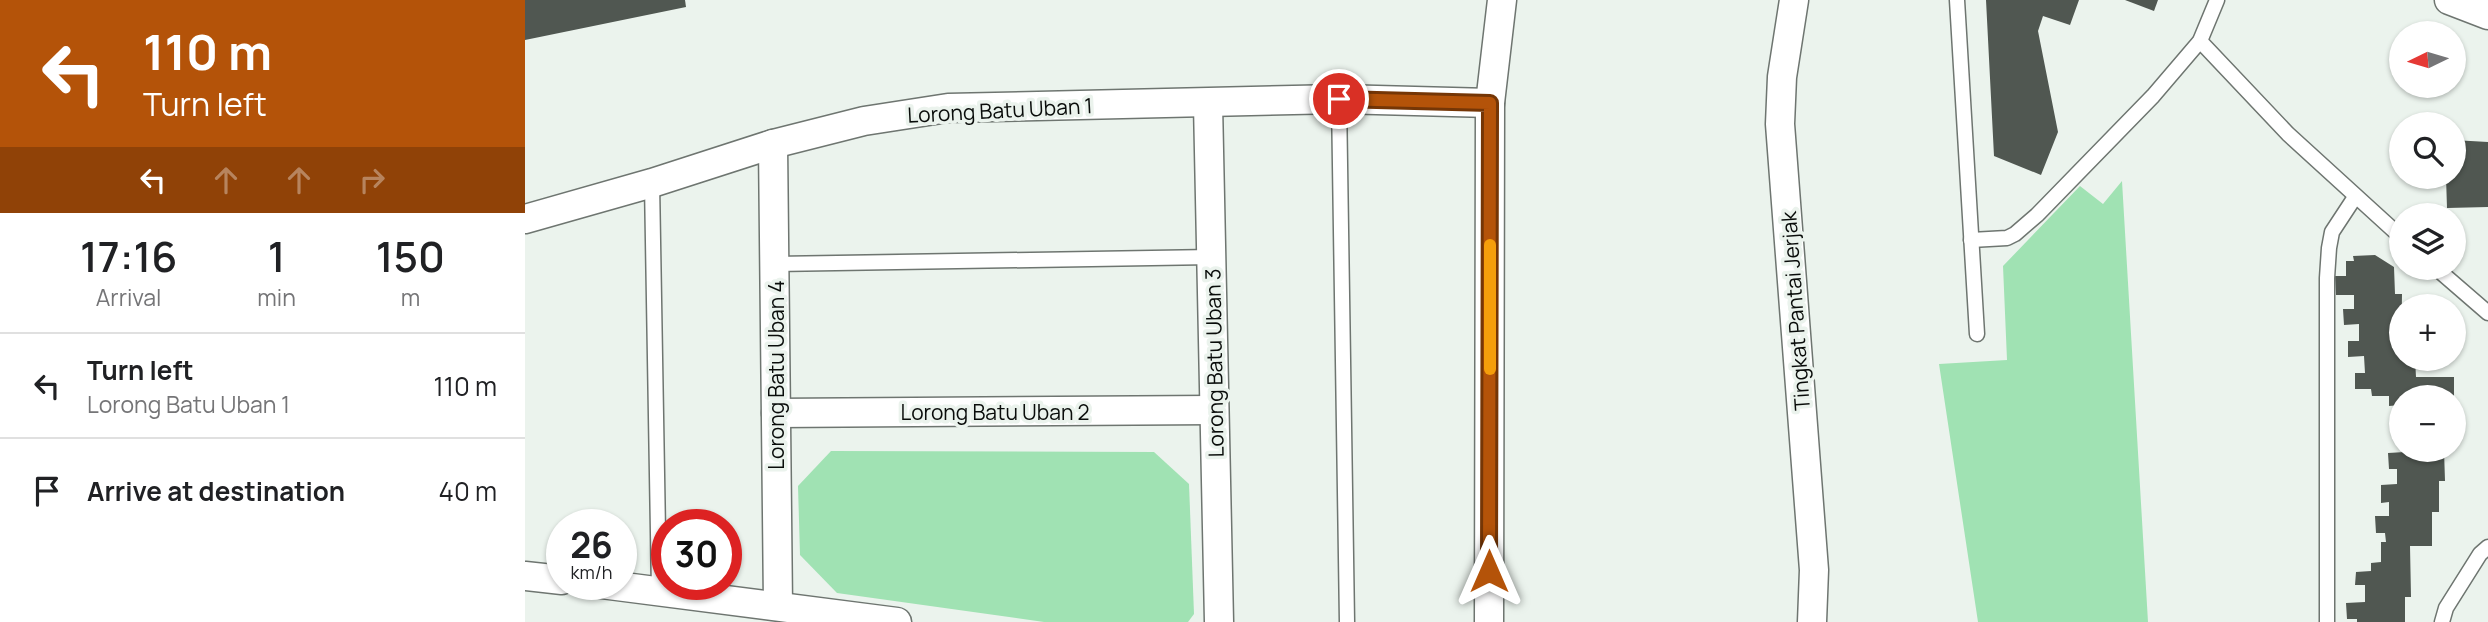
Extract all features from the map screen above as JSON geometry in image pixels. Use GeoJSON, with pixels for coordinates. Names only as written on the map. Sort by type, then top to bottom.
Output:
{"type":"FeatureCollection","features":[{"type":"Feature","properties":{"kind":"street"},"geometry":{"type":"LineString","coordinates":[[1489,622],[1490,103],[1502,0]]}},
{"type":"Feature","properties":{"kind":"street","name":"Tingkat Pantai Jerjak"},"geometry":{"type":"LineString","coordinates":[[1794,0],[1782,77],[1780,124],[1814,570],[1812,622]]}},
{"type":"Feature","properties":{"kind":"street"},"geometry":{"type":"LineString","coordinates":[[2449,0],[2488,15]]}},
{"type":"Feature","properties":{"kind":"street","name":"Lorong Batu Uban 1"},"geometry":{"type":"LineString","coordinates":[[525,219],[652,183],[773,144],[865,121],[948,108],[1339,99],[1490,103]]}},
{"type":"Feature","properties":{"kind":"street","name":"Lorong Batu Uban 3"},"geometry":{"type":"LineString","coordinates":[[1208,104],[1219,622]]}},
{"type":"Feature","properties":{"kind":"street","name":"Lorong Batu Uban 4"},"geometry":{"type":"LineString","coordinates":[[773,144],[778,606]]}},
{"type":"Feature","properties":{"kind":"street","name":"Lorong Batu Uban 2"},"geometry":{"type":"LineString","coordinates":[[776,413],[1215,410]]}},
{"type":"Feature","properties":{"kind":"street"},"geometry":{"type":"LineString","coordinates":[[525,576],[546,578]]}},
{"type":"Feature","properties":{"kind":"street"},"geometry":{"type":"LineString","coordinates":[[730,600],[897,622]]}},
{"type":"Feature","properties":{"kind":"lane"},"geometry":{"type":"LineString","coordinates":[[1957,0],[1977,334]]}},
{"type":"Feature","properties":{"kind":"lane"},"geometry":{"type":"LineString","coordinates":[[1971,240],[2007,238],[2022,228],[2153,96],[2200,41],[2217,0]]}},
{"type":"Feature","properties":{"kind":"lane"},"geometry":{"type":"LineString","coordinates":[[2200,41],[2288,134],[2389,227]]}},
{"type":"Feature","properties":{"kind":"lane"},"geometry":{"type":"LineString","coordinates":[[1339,99],[1347,622]]}},
{"type":"Feature","properties":{"kind":"lane"},"geometry":{"type":"LineString","coordinates":[[652,183],[658,509]]}},
{"type":"Feature","properties":{"kind":"lane"},"geometry":{"type":"LineString","coordinates":[[2327,622],[2327,278],[2332,233],[2355,197]]}},
{"type":"Feature","properties":{"kind":"lane"},"geometry":{"type":"LineString","coordinates":[[775,264],[1212,257]]}},
{"type":"Feature","properties":{"kind":"lane"},"geometry":{"type":"LineString","coordinates":[[2450,280],[2488,313]]}},
{"type":"Feature","properties":{"kind":"lane"},"geometry":{"type":"LineString","coordinates":[[2442,622],[2445,608],[2480,554],[2488,547]]}},
{"type":"Feature","properties":{"kind":"green space"},"geometry":{"type":"Polygon","coordinates":[[[2122,181],[2148,622],[1978,622],[1939,364],[2007,360],[2003,266],[2080,186],[2103,204],[2122,181]]]}},
{"type":"Feature","properties":{"kind":"green space"},"geometry":{"type":"Polygon","coordinates":[[[831,451],[1154,452],[1189,484],[1194,614],[1188,622],[1044,622],[837,593],[800,555],[798,486],[831,451]]]}},
{"type":"Feature","properties":{"kind":"building"},"geometry":{"type":"Polygon","coordinates":[[[525,0],[685,0],[686,7],[525,40],[525,0]]]}},
{"type":"Feature","properties":{"kind":"building"},"geometry":{"type":"Polygon","coordinates":[[[1986,0],[2079,0],[2070,25],[2043,16],[2038,31],[2058,132],[2041,175],[1994,156],[1986,0]]]}},
{"type":"Feature","properties":{"kind":"building"},"geometry":{"type":"Polygon","coordinates":[[[2125,0],[2158,0],[2154,11],[2125,0]]]}},
{"type":"Feature","properties":{"kind":"building"},"geometry":{"type":"Polygon","coordinates":[[[2466,141],[2488,142],[2488,207],[2466,208],[2466,203],[2447,203],[2446,189],[2466,189],[2466,141]]]}},
{"type":"Feature","properties":{"kind":"building"},"geometry":{"type":"Polygon","coordinates":[[[2375,255],[2389,264],[2389,280],[2394,280],[2395,294],[2389,294],[2389,371],[2416,371],[2416,377],[2454,377],[2454,385],[2389,385],[2389,396],[2372,396],[2371,389],[2355,389],[2355,373],[2365,373],[2364,356],[2348,357],[2348,341],[2359,341],[2359,324],[2344,325],[2343,309],[2354,309],[2354,295],[2336,295],[2335,276],[2346,276],[2346,261],[2354,261],[2353,256],[2375,255]]]}},
{"type":"Feature","properties":{"kind":"building"},"geometry":{"type":"Polygon","coordinates":[[[2388,453],[2389,462],[2444,462],[2445,481],[2439,481],[2439,512],[2432,512],[2432,546],[2410,546],[2411,597],[2405,597],[2405,622],[2357,622],[2357,619],[2347,619],[2346,603],[2365,602],[2365,585],[2355,585],[2356,572],[2371,571],[2371,563],[2381,562],[2381,542],[2386,542],[2385,533],[2376,533],[2375,516],[2389,516],[2389,502],[2381,503],[2381,485],[2397,484],[2397,469],[2389,469],[2388,453]]]}},
{"type":"Feature","properties":{"kind":"slow traffic"},"geometry":{"type":"LineString","coordinates":[[1490,245],[1490,369]]}},
{"type":"Feature","properties":{"kind":"route"},"geometry":{"type":"LineString","coordinates":[[1339,99],[1490,103],[1489,571]]}}]}
